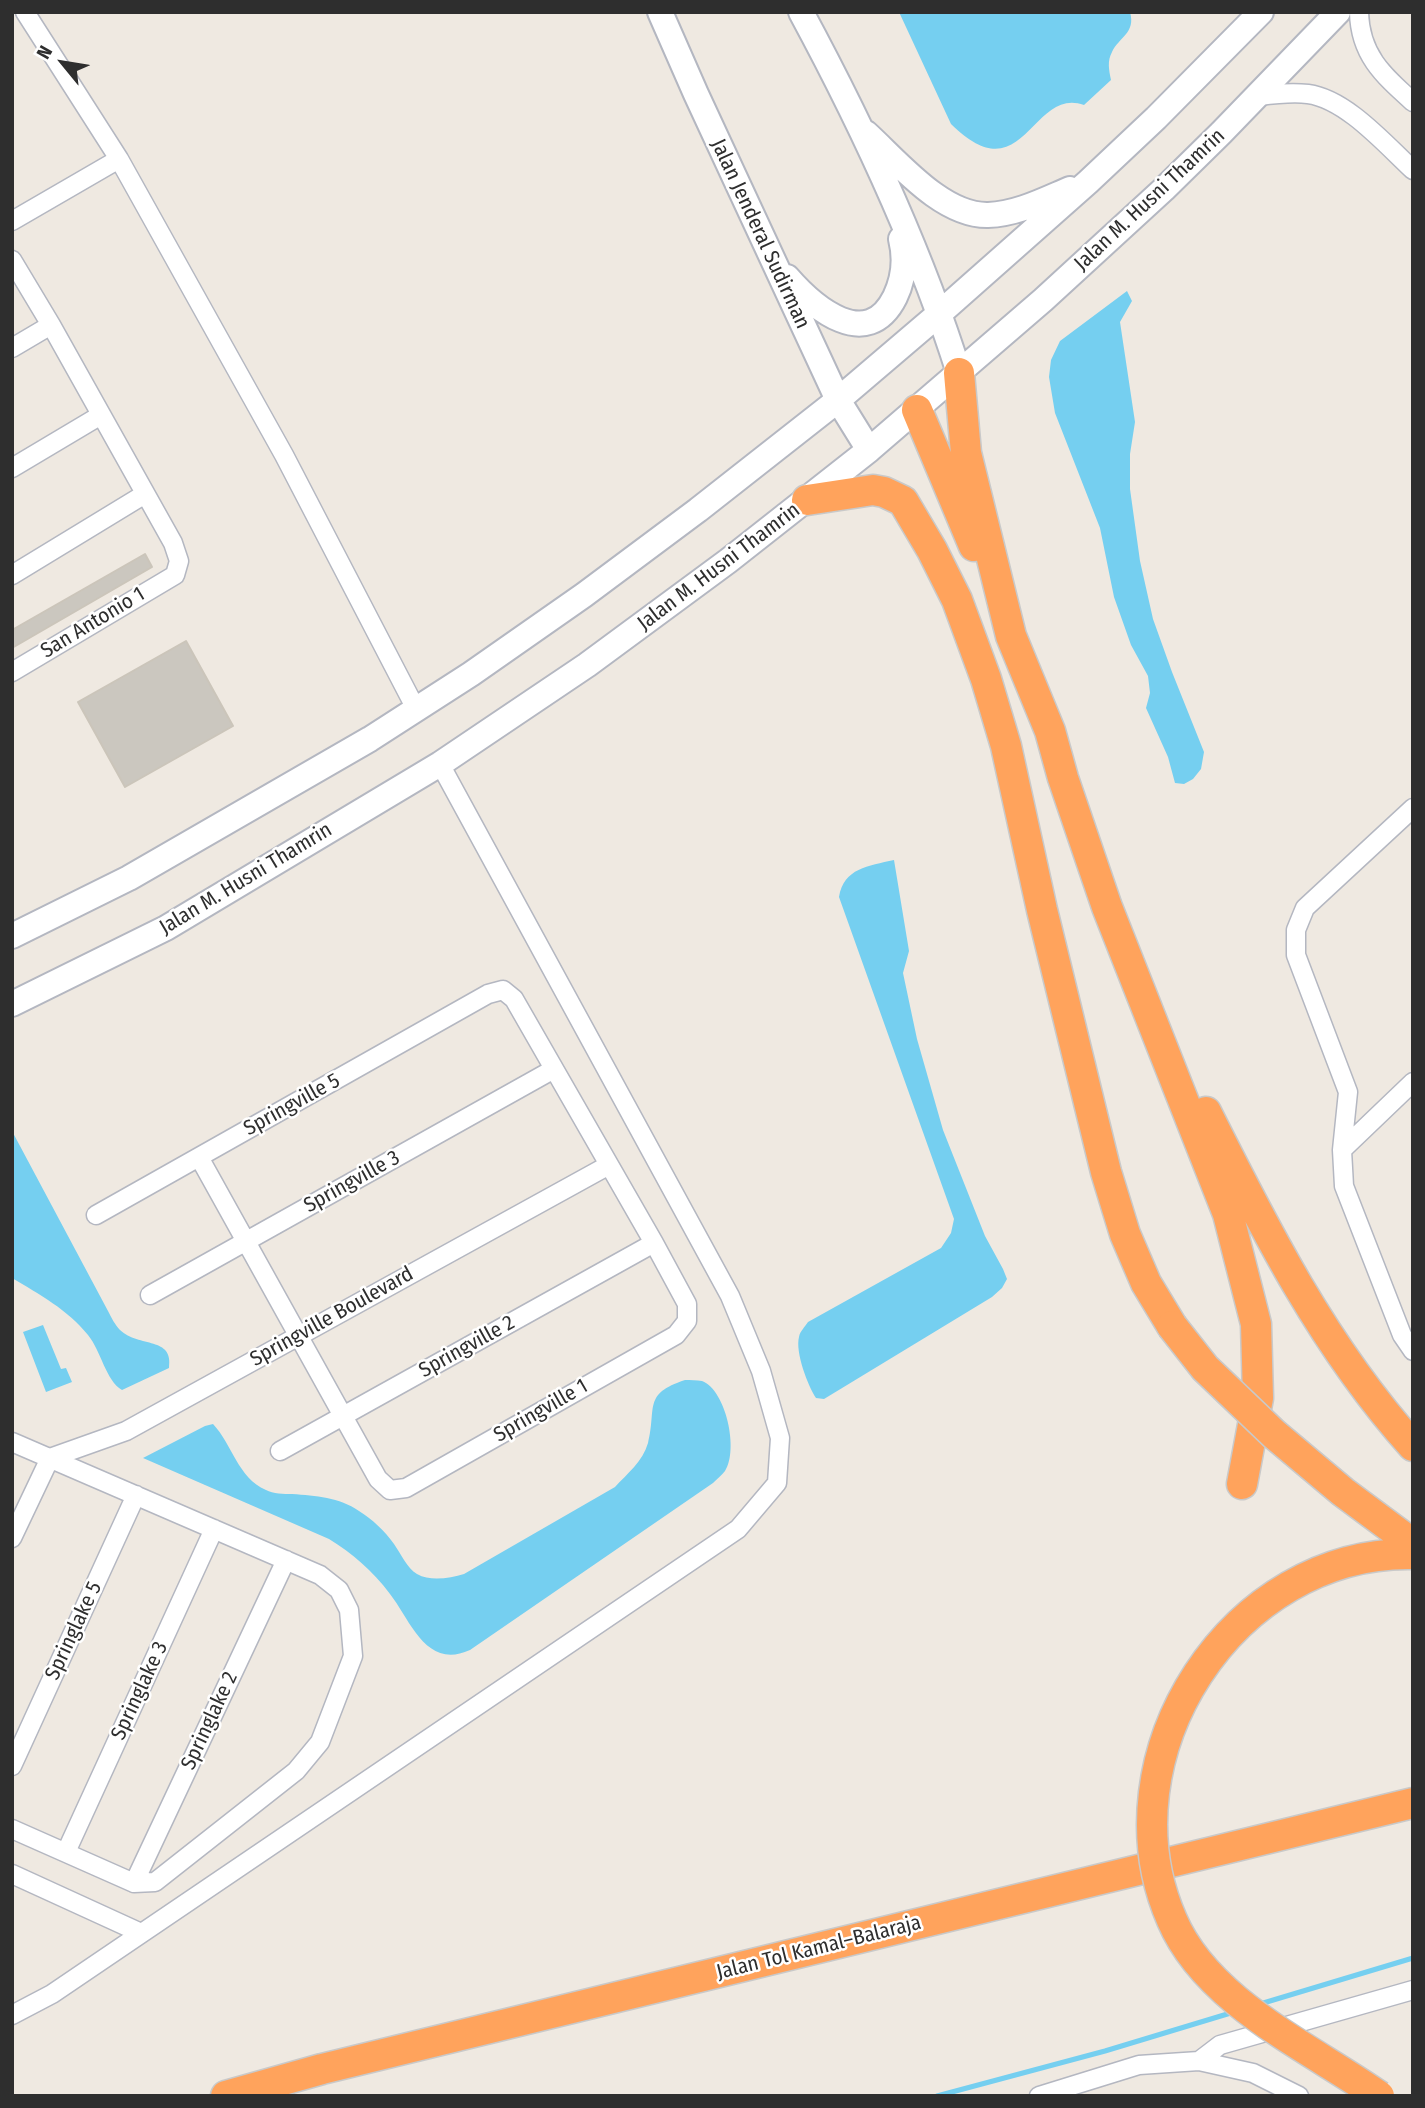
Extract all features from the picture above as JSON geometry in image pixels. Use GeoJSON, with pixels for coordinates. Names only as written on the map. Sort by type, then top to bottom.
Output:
{"type":"FeatureCollection","features":[{"type":"Feature","properties":{"kind":"highway"},"geometry":{"type":"LineString","coordinates":[[960,373],[966,453],[1012,636]]}},
{"type":"Feature","properties":{"kind":"highway"},"geometry":{"type":"LineString","coordinates":[[917,410],[1050,731],[1063,778],[1107,907],[1228,1214],[1256,1324],[1258,1398],[1242,1484]]}},
{"type":"Feature","properties":{"kind":"highway"},"geometry":{"type":"LineString","coordinates":[[807,500],[873,490],[902,501],[957,600],[986,679],[1006,746],[1042,910],[1106,1172],[1125,1234],[1146,1283],[1172,1326],[1205,1368],[1234,1397],[1343,1492],[1413,1544]]}},
{"type":"Feature","properties":{"kind":"highway"},"geometry":{"type":"LineString","coordinates":[[1107,907],[1241,1182],[1287,1268],[1343,1359],[1413,1446]]}},
{"type":"Feature","properties":{"kind":"highway"},"geometry":{"type":"LineString","coordinates":[[1379,2096],[1258,2017],[1218,1985],[1195,1958],[1172,1921],[1160,1885],[1153,1846],[1152,1810],[1157,1776],[1167,1739],[1181,1706],[1198,1673],[1217,1646],[1242,1620],[1294,1582],[1320,1570],[1376,1555],[1413,1554]]}},
{"type":"Feature","properties":{"kind":"highway","name":"Jalan Tol Kamal–Balaraja"},"geometry":{"type":"LineString","coordinates":[[226,2096],[362,2059],[1413,1803]]}},
{"type":"Feature","properties":{"kind":"main road","name":"Jalan Jenderal Sudirman"},"geometry":{"type":"LineString","coordinates":[[660,12],[838,400],[869,450]]}},
{"type":"Feature","properties":{"kind":"main road"},"geometry":{"type":"LineString","coordinates":[[801,12],[833,71],[888,191],[940,313],[960,373]]}},
{"type":"Feature","properties":{"kind":"main road"},"geometry":{"type":"LineString","coordinates":[[12,936],[129,878],[417,710],[584,594],[698,510],[838,400],[940,313],[1088,182],[1261,12]]}},
{"type":"Feature","properties":{"kind":"main road","name":"Jalan M. Husni Thamrin"},"geometry":{"type":"LineString","coordinates":[[12,1004],[166,928],[440,764],[587,665],[807,500],[960,373],[1108,242],[1259,96],[1338,12]]}},
{"type":"Feature","properties":{"kind":"main road"},"geometry":{"type":"LineString","coordinates":[[858,125],[934,195],[972,213],[986,215],[1017,209],[1088,182]]}},
{"type":"Feature","properties":{"kind":"main road"},"geometry":{"type":"LineString","coordinates":[[772,260],[803,294],[829,315],[855,323],[878,318],[897,293],[904,267],[904,254],[888,191]]}},
{"type":"Feature","properties":{"kind":"street"},"geometry":{"type":"LineString","coordinates":[[25,12],[119,159],[284,455],[417,710]]}},
{"type":"Feature","properties":{"kind":"street"},"geometry":{"type":"LineString","coordinates":[[1359,12],[1364,44],[1373,62],[1413,102]]}},
{"type":"Feature","properties":{"kind":"street"},"geometry":{"type":"LineString","coordinates":[[1259,96],[1311,94],[1334,103],[1354,117],[1413,170]]}},
{"type":"Feature","properties":{"kind":"street"},"geometry":{"type":"LineString","coordinates":[[12,221],[119,159]]}},
{"type":"Feature","properties":{"kind":"street"},"geometry":{"type":"LineString","coordinates":[[12,260],[145,494],[12,575]]}},
{"type":"Feature","properties":{"kind":"street"},"geometry":{"type":"LineString","coordinates":[[12,348],[51,325]]}},
{"type":"Feature","properties":{"kind":"street"},"geometry":{"type":"LineString","coordinates":[[12,468],[101,415]]}},
{"type":"Feature","properties":{"kind":"street","name":"San Antonio 1"},"geometry":{"type":"LineString","coordinates":[[12,672],[174,575],[179,561],[173,543],[145,494]]}},
{"type":"Feature","properties":{"kind":"street"},"geometry":{"type":"LineString","coordinates":[[12,2015],[52,1994],[738,1529],[777,1483],[780,1438],[761,1371],[730,1296],[440,764]]}},
{"type":"Feature","properties":{"kind":"street"},"geometry":{"type":"LineString","coordinates":[[1412,1350],[1402,1335],[1344,1186],[1342,1150],[1348,1092],[1296,955],[1296,930],[1305,908],[1413,808]]}},
{"type":"Feature","properties":{"kind":"street","name":"Springville 5"},"geometry":{"type":"LineString","coordinates":[[96,1215],[488,994],[503,990],[514,999],[554,1069]]}},
{"type":"Feature","properties":{"kind":"street"},"geometry":{"type":"LineString","coordinates":[[554,1069],[654,1243]]}},
{"type":"Feature","properties":{"kind":"street","name":"Springville 3"},"geometry":{"type":"LineString","coordinates":[[150,1295],[554,1069]]}},
{"type":"Feature","properties":{"kind":"street"},"geometry":{"type":"LineString","coordinates":[[1342,1150],[1413,1082]]}},
{"type":"Feature","properties":{"kind":"street"},"geometry":{"type":"LineString","coordinates":[[199,1157],[343,1416]]}},
{"type":"Feature","properties":{"kind":"street","name":"Springville Boulevard"},"geometry":{"type":"LineString","coordinates":[[50,1458],[125,1431],[609,1165]]}},
{"type":"Feature","properties":{"kind":"street","name":"Springville 1"},"geometry":{"type":"LineString","coordinates":[[343,1416],[378,1479],[390,1490],[406,1488],[676,1335],[687,1321],[687,1304],[654,1243]]}},
{"type":"Feature","properties":{"kind":"street","name":"Springville 2"},"geometry":{"type":"LineString","coordinates":[[280,1451],[654,1243]]}},
{"type":"Feature","properties":{"kind":"street"},"geometry":{"type":"LineString","coordinates":[[12,1442],[320,1575],[339,1590],[349,1610],[353,1656],[320,1742],[296,1771],[155,1882],[134,1882],[12,1829]]}},
{"type":"Feature","properties":{"kind":"street"},"geometry":{"type":"LineString","coordinates":[[12,1538],[50,1458]]}},
{"type":"Feature","properties":{"kind":"street","name":"Springlake 5"},"geometry":{"type":"LineString","coordinates":[[12,1766],[136,1495]]}},
{"type":"Feature","properties":{"kind":"street","name":"Springlake 3"},"geometry":{"type":"LineString","coordinates":[[66,1852],[214,1529]]}},
{"type":"Feature","properties":{"kind":"street","name":"Springlake 2"},"geometry":{"type":"LineString","coordinates":[[134,1882],[286,1560]]}},
{"type":"Feature","properties":{"kind":"street"},"geometry":{"type":"LineString","coordinates":[[12,1874],[142,1933]]}},
{"type":"Feature","properties":{"kind":"street"},"geometry":{"type":"LineString","coordinates":[[1199,2061],[1220,2045],[1413,1990]]}},
{"type":"Feature","properties":{"kind":"street"},"geometry":{"type":"LineString","coordinates":[[1039,2096],[1139,2065],[1199,2061],[1253,2073],[1299,2096]]}},
{"type":"Feature","properties":{"kind":"water"},"geometry":{"type":"Polygon","coordinates":[[[899,12],[1130,12],[1131,25],[1110,55],[1111,80],[1084,105],[1066,103],[1051,110],[1011,145],[995,149],[976,143],[951,124],[899,12]]]}},
{"type":"Feature","properties":{"kind":"water"},"geometry":{"type":"Polygon","coordinates":[[[1127,291],[1132,301],[1120,322],[1135,422],[1130,454],[1130,489],[1140,561],[1153,619],[1204,752],[1201,769],[1193,779],[1184,784],[1175,783],[1168,757],[1146,708],[1150,693],[1148,676],[1131,645],[1114,597],[1100,528],[1055,413],[1049,377],[1051,360],[1060,341],[1127,291]]]}},
{"type":"Feature","properties":{"kind":"water"},"geometry":{"type":"Polygon","coordinates":[[[894,860],[909,951],[903,973],[917,1039],[943,1130],[985,1236],[1007,1279],[992,1297],[824,1399],[816,1398],[806,1377],[798,1343],[808,1322],[941,1248],[951,1233],[954,1219],[839,897],[842,887],[852,874],[866,867],[894,860]]]}},
{"type":"Feature","properties":{"kind":"water"},"geometry":{"type":"Polygon","coordinates":[[[12,1131],[115,1323],[128,1335],[166,1351],[169,1368],[122,1390],[112,1380],[93,1342],[80,1326],[53,1303],[12,1278],[12,1131]]]}},
{"type":"Feature","properties":{"kind":"water"},"geometry":{"type":"Polygon","coordinates":[[[43,1325],[61,1369],[66,1368],[72,1382],[46,1392],[23,1332],[43,1325]]]}},
{"type":"Feature","properties":{"kind":"water"},"geometry":{"type":"Polygon","coordinates":[[[685,1380],[702,1381],[718,1396],[724,1408],[731,1449],[724,1472],[713,1483],[470,1650],[455,1654],[442,1653],[421,1640],[377,1578],[354,1556],[329,1539],[143,1458],[213,1424],[242,1469],[256,1485],[272,1492],[327,1498],[351,1506],[382,1530],[413,1571],[428,1578],[447,1578],[464,1574],[615,1487],[646,1450],[657,1397],[671,1385],[685,1380]]]}},
{"type":"Feature","properties":{"kind":"building"},"geometry":{"type":"Polygon","coordinates":[[[145,554],[152,567],[12,648],[12,630],[145,554]]]}},
{"type":"Feature","properties":{"kind":"building"},"geometry":{"type":"Polygon","coordinates":[[[186,641],[233,726],[125,787],[78,702],[186,641]]]}},
{"type":"Feature","properties":{"kind":"waterway"},"geometry":{"type":"LineString","coordinates":[[1260,2004],[1413,1958]]}},
{"type":"Feature","properties":{"kind":"waterway"},"geometry":{"type":"LineString","coordinates":[[937,2096],[1105,2051],[1234,2012]]}}]}
